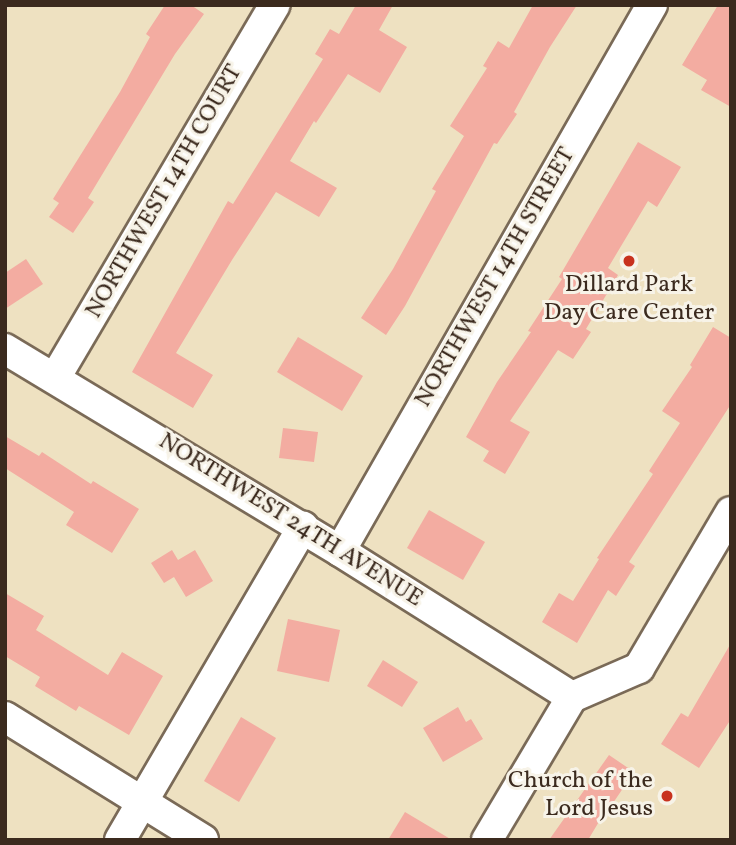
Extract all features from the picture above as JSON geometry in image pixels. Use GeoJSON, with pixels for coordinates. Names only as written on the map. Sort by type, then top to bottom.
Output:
{"type":"FeatureCollection","features":[{"type":"Feature","properties":{"kind":"street","name":"NORTHWEST 14TH COURT"},"geometry":{"type":"LineString","coordinates":[[55,378],[275,5]]}},
{"type":"Feature","properties":{"kind":"street","name":"NORTHWEST 14TH STREET"},"geometry":{"type":"LineString","coordinates":[[340,551],[652,5]]}},
{"type":"Feature","properties":{"kind":"street","name":"NORTHWEST 24TH AVENUE"},"geometry":{"type":"LineString","coordinates":[[5,349],[303,527],[572,697]]}},
{"type":"Feature","properties":{"kind":"street"},"geometry":{"type":"LineString","coordinates":[[487,840],[572,697],[639,668],[731,512]]}},
{"type":"Feature","properties":{"kind":"street"},"geometry":{"type":"LineString","coordinates":[[120,840],[303,527]]}},
{"type":"Feature","properties":{"kind":"street"},"geometry":{"type":"LineString","coordinates":[[5,717],[141,804],[203,840]]}},
{"type":"Feature","properties":{"kind":"building"},"geometry":{"type":"Polygon","coordinates":[[[165,5],[191,5],[204,14],[175,54],[88,198],[94,202],[73,233],[49,217],[59,203],[53,199],[120,92],[150,37],[146,34],[165,5]]]}},
{"type":"Feature","properties":{"kind":"building"},"geometry":{"type":"Polygon","coordinates":[[[356,5],[393,5],[379,30],[407,47],[380,93],[348,74],[316,123],[314,121],[290,161],[337,188],[319,217],[276,192],[176,353],[213,375],[193,408],[132,372],[228,201],[233,204],[323,59],[315,54],[330,29],[339,34],[356,5]]]}},
{"type":"Feature","properties":{"kind":"building"},"geometry":{"type":"Polygon","coordinates":[[[533,5],[577,5],[514,112],[517,114],[497,144],[494,143],[405,306],[386,335],[361,318],[393,269],[436,191],[432,189],[464,136],[450,126],[487,68],[483,66],[498,41],[509,48],[533,5]]]}},
{"type":"Feature","properties":{"kind":"building"},"geometry":{"type":"Polygon","coordinates":[[[718,5],[731,5],[731,107],[701,90],[707,80],[682,65],[718,5]]]}},
{"type":"Feature","properties":{"kind":"building"},"geometry":{"type":"Polygon","coordinates":[[[638,142],[681,167],[657,207],[648,201],[608,268],[618,275],[586,329],[591,332],[573,359],[558,350],[510,421],[530,432],[505,474],[483,461],[489,451],[466,437],[562,279],[559,277],[638,142]]]}},
{"type":"Feature","properties":{"kind":"building"},"geometry":{"type":"Polygon","coordinates":[[[26,259],[43,284],[5,309],[5,273],[26,259]]]}},
{"type":"Feature","properties":{"kind":"building"},"geometry":{"type":"Polygon","coordinates":[[[713,327],[731,338],[731,404],[629,562],[635,566],[616,596],[608,590],[577,643],[542,622],[559,593],[573,601],[599,559],[597,558],[653,474],[649,471],[680,423],[662,411],[692,367],[690,365],[713,327]]]}},
{"type":"Feature","properties":{"kind":"building"},"geometry":{"type":"Polygon","coordinates":[[[298,337],[363,376],[342,411],[277,372],[298,337]]]}},
{"type":"Feature","properties":{"kind":"building"},"geometry":{"type":"Polygon","coordinates":[[[283,428],[318,432],[314,462],[279,458],[283,428]]]}},
{"type":"Feature","properties":{"kind":"building"},"geometry":{"type":"Polygon","coordinates":[[[5,436],[39,456],[42,452],[91,484],[93,481],[139,509],[112,553],[66,525],[74,512],[5,468],[5,436]]]}},
{"type":"Feature","properties":{"kind":"building"},"geometry":{"type":"Polygon","coordinates":[[[429,510],[485,542],[463,580],[407,548],[429,510]]]}},
{"type":"Feature","properties":{"kind":"building"},"geometry":{"type":"Polygon","coordinates":[[[172,550],[178,560],[195,550],[213,581],[186,597],[174,577],[164,583],[151,563],[172,550]]]}},
{"type":"Feature","properties":{"kind":"building"},"geometry":{"type":"Polygon","coordinates":[[[5,593],[44,616],[36,630],[108,675],[122,652],[163,676],[129,735],[79,706],[76,711],[35,686],[40,677],[5,656],[5,593]]]}},
{"type":"Feature","properties":{"kind":"building"},"geometry":{"type":"Polygon","coordinates":[[[288,619],[340,630],[329,682],[277,671],[288,619]]]}},
{"type":"Feature","properties":{"kind":"building"},"geometry":{"type":"Polygon","coordinates":[[[731,643],[731,719],[699,768],[661,744],[681,713],[688,717],[731,643]]]}},
{"type":"Feature","properties":{"kind":"building"},"geometry":{"type":"Polygon","coordinates":[[[383,660],[418,682],[402,707],[367,686],[383,660]]]}},
{"type":"Feature","properties":{"kind":"building"},"geometry":{"type":"Polygon","coordinates":[[[458,707],[466,722],[471,719],[483,739],[443,762],[423,728],[458,707]]]}},
{"type":"Feature","properties":{"kind":"building"},"geometry":{"type":"Polygon","coordinates":[[[241,717],[276,738],[239,802],[204,781],[241,717]]]}},
{"type":"Feature","properties":{"kind":"building"},"geometry":{"type":"Polygon","coordinates":[[[609,755],[634,772],[611,806],[609,805],[588,840],[549,840],[609,755]]]}},
{"type":"Feature","properties":{"kind":"building"},"geometry":{"type":"Polygon","coordinates":[[[405,812],[452,840],[388,840],[405,812]]]}},
{"type":"Feature","properties":{"kind":"place","name":"Dillard Park Day Care Center"},"geometry":{"type":"Point","coordinates":[629,261]}},
{"type":"Feature","properties":{"kind":"place","name":"Church of the Lord Jesus"},"geometry":{"type":"Point","coordinates":[667,796]}}]}
